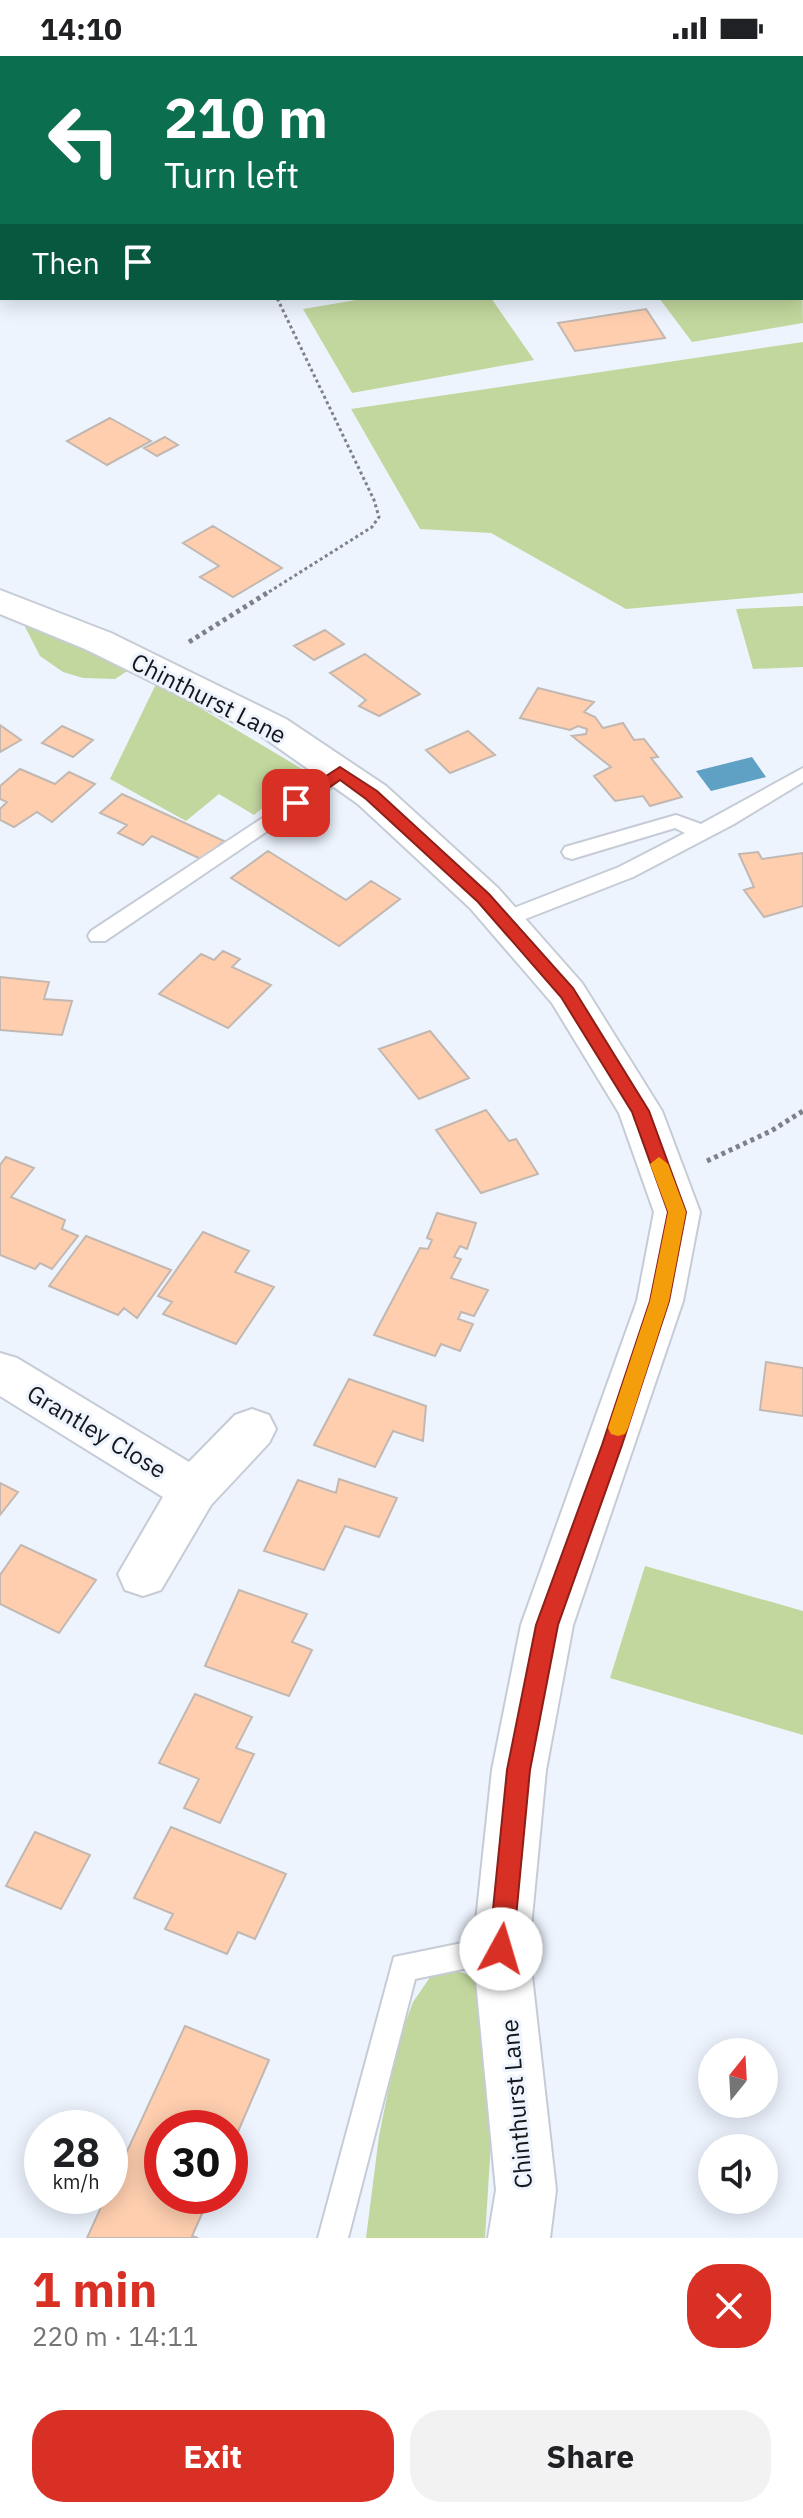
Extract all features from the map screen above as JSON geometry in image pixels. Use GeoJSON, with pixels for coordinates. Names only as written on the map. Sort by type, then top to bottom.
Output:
{"type":"FeatureCollection","features":[{"type":"Feature","properties":{"kind":"street","name":"Chinthurst Lane"},"geometry":{"type":"LineString","coordinates":[[0,601],[98,641],[273,727],[372,795],[484,898],[567,993],[640,1111],[677,1212],[660,1301],[547,1625],[519,1770],[501,1949],[526,2190],[519,2238]]}},
{"type":"Feature","properties":{"kind":"street","name":"Grantley Close"},"geometry":{"type":"LineString","coordinates":[[0,1372],[194,1490]]}},
{"type":"Feature","properties":{"kind":"street","name":"Grantley Close"},"geometry":{"type":"LineString","coordinates":[[143,1574],[194,1490],[252,1429]]}},
{"type":"Feature","properties":{"kind":"lane"},"geometry":{"type":"LineString","coordinates":[[98,936],[340,773]]}},
{"type":"Feature","properties":{"kind":"lane"},"geometry":{"type":"LineString","coordinates":[[503,920],[626,872],[803,774]]}},
{"type":"Feature","properties":{"kind":"lane"},"geometry":{"type":"LineString","coordinates":[[572,852],[676,821],[702,832]]}},
{"type":"Feature","properties":{"kind":"lane"},"geometry":{"type":"LineString","coordinates":[[333,2238],[404,1967],[501,1949]]}},
{"type":"Feature","properties":{"kind":"path"},"geometry":{"type":"LineString","coordinates":[[150,667],[372,527],[379,517],[374,500],[278,300]]}},
{"type":"Feature","properties":{"kind":"path"},"geometry":{"type":"LineString","coordinates":[[677,1212],[700,1164],[771,1131],[803,1111]]}},
{"type":"Feature","properties":{"kind":"green space"},"geometry":{"type":"Polygon","coordinates":[[[356,300],[492,300],[534,360],[352,393],[303,309],[356,300]]]}},
{"type":"Feature","properties":{"kind":"green space"},"geometry":{"type":"Polygon","coordinates":[[[660,300],[803,300],[803,323],[692,342],[660,300]]]}},
{"type":"Feature","properties":{"kind":"green space"},"geometry":{"type":"Polygon","coordinates":[[[803,342],[803,593],[626,609],[491,533],[420,529],[351,409],[803,342]]]}},
{"type":"Feature","properties":{"kind":"green space"},"geometry":{"type":"Polygon","coordinates":[[[803,606],[803,667],[753,669],[736,609],[803,606]]]}},
{"type":"Feature","properties":{"kind":"green space"},"geometry":{"type":"Polygon","coordinates":[[[21,619],[132,668],[115,679],[83,678],[63,672],[40,656],[21,619]]]}},
{"type":"Feature","properties":{"kind":"green space"},"geometry":{"type":"Polygon","coordinates":[[[157,682],[307,772],[254,815],[219,794],[186,821],[110,779],[157,682]]]}},
{"type":"Feature","properties":{"kind":"green space"},"geometry":{"type":"Polygon","coordinates":[[[645,1566],[803,1611],[803,1735],[610,1678],[645,1566]]]}},
{"type":"Feature","properties":{"kind":"green space"},"geometry":{"type":"Polygon","coordinates":[[[435,1970],[460,1972],[479,1978],[499,2015],[485,2238],[366,2238],[379,2136],[398,2042],[413,2002],[435,1970]]]}},
{"type":"Feature","properties":{"kind":"water"},"geometry":{"type":"Polygon","coordinates":[[[752,757],[766,777],[711,791],[696,771],[752,757]]]}},
{"type":"Feature","properties":{"kind":"building"},"geometry":{"type":"Polygon","coordinates":[[[646,309],[665,338],[575,351],[558,323],[646,309]]]}},
{"type":"Feature","properties":{"kind":"building"},"geometry":{"type":"Polygon","coordinates":[[[110,418],[151,441],[107,465],[67,441],[110,418]]]}},
{"type":"Feature","properties":{"kind":"building"},"geometry":{"type":"Polygon","coordinates":[[[165,437],[178,445],[157,456],[144,448],[165,437]]]}},
{"type":"Feature","properties":{"kind":"building"},"geometry":{"type":"Polygon","coordinates":[[[213,526],[282,568],[233,597],[200,577],[219,566],[183,543],[213,526]]]}},
{"type":"Feature","properties":{"kind":"building"},"geometry":{"type":"Polygon","coordinates":[[[325,630],[344,644],[314,660],[294,646],[325,630]]]}},
{"type":"Feature","properties":{"kind":"building"},"geometry":{"type":"Polygon","coordinates":[[[365,654],[420,694],[379,716],[359,706],[366,700],[330,673],[365,654]]]}},
{"type":"Feature","properties":{"kind":"building"},"geometry":{"type":"Polygon","coordinates":[[[538,688],[594,702],[584,712],[595,717],[603,728],[623,723],[634,740],[644,739],[658,757],[651,758],[682,797],[650,806],[643,796],[615,801],[594,776],[611,767],[572,736],[586,734],[587,729],[578,726],[570,730],[520,718],[538,688]]]}},
{"type":"Feature","properties":{"kind":"building"},"geometry":{"type":"Polygon","coordinates":[[[0,725],[21,740],[0,752],[0,725]]]}},
{"type":"Feature","properties":{"kind":"building"},"geometry":{"type":"Polygon","coordinates":[[[62,726],[93,740],[73,757],[42,743],[62,726]]]}},
{"type":"Feature","properties":{"kind":"building"},"geometry":{"type":"Polygon","coordinates":[[[468,731],[495,755],[450,773],[426,750],[468,731]]]}},
{"type":"Feature","properties":{"kind":"building"},"geometry":{"type":"Polygon","coordinates":[[[20,769],[55,784],[69,772],[95,784],[52,822],[37,812],[14,827],[0,820],[0,809],[7,802],[0,799],[0,786],[20,769]]]}},
{"type":"Feature","properties":{"kind":"building"},"geometry":{"type":"Polygon","coordinates":[[[122,794],[224,841],[203,860],[152,836],[143,845],[118,833],[127,825],[100,813],[122,794]]]}},
{"type":"Feature","properties":{"kind":"building"},"geometry":{"type":"Polygon","coordinates":[[[268,851],[346,900],[371,881],[400,899],[339,946],[231,878],[268,851]]]}},
{"type":"Feature","properties":{"kind":"building"},"geometry":{"type":"Polygon","coordinates":[[[758,852],[762,859],[803,853],[803,906],[764,917],[744,890],[754,887],[739,854],[758,852]]]}},
{"type":"Feature","properties":{"kind":"building"},"geometry":{"type":"Polygon","coordinates":[[[223,951],[240,959],[232,967],[271,985],[228,1028],[159,994],[201,954],[214,960],[223,951]]]}},
{"type":"Feature","properties":{"kind":"building"},"geometry":{"type":"Polygon","coordinates":[[[0,977],[49,982],[44,999],[72,1001],[62,1035],[0,1030],[0,977]]]}},
{"type":"Feature","properties":{"kind":"building"},"geometry":{"type":"Polygon","coordinates":[[[430,1031],[469,1078],[419,1099],[379,1049],[430,1031]]]}},
{"type":"Feature","properties":{"kind":"building"},"geometry":{"type":"Polygon","coordinates":[[[486,1110],[509,1141],[516,1139],[538,1174],[481,1193],[436,1130],[486,1110]]]}},
{"type":"Feature","properties":{"kind":"building"},"geometry":{"type":"Polygon","coordinates":[[[6,1157],[34,1168],[11,1197],[65,1220],[62,1229],[78,1236],[52,1269],[40,1263],[35,1269],[0,1255],[0,1165],[6,1157]]]}},
{"type":"Feature","properties":{"kind":"building"},"geometry":{"type":"Polygon","coordinates":[[[437,1213],[476,1223],[467,1249],[460,1246],[454,1257],[461,1259],[451,1278],[488,1290],[474,1316],[461,1312],[458,1319],[473,1324],[460,1351],[441,1344],[435,1356],[374,1335],[420,1248],[428,1249],[432,1240],[427,1238],[437,1213]]]}},
{"type":"Feature","properties":{"kind":"building"},"geometry":{"type":"Polygon","coordinates":[[[203,1232],[249,1251],[235,1272],[274,1287],[236,1344],[163,1314],[172,1302],[158,1296],[203,1232]]]}},
{"type":"Feature","properties":{"kind":"building"},"geometry":{"type":"Polygon","coordinates":[[[86,1236],[171,1270],[137,1318],[124,1308],[118,1315],[49,1286],[86,1236]]]}},
{"type":"Feature","properties":{"kind":"building"},"geometry":{"type":"Polygon","coordinates":[[[766,1362],[803,1368],[803,1416],[760,1410],[766,1362]]]}},
{"type":"Feature","properties":{"kind":"building"},"geometry":{"type":"Polygon","coordinates":[[[349,1379],[426,1406],[423,1441],[393,1431],[375,1467],[314,1445],[349,1379]]]}},
{"type":"Feature","properties":{"kind":"building"},"geometry":{"type":"Polygon","coordinates":[[[339,1479],[397,1498],[379,1537],[345,1526],[324,1570],[264,1551],[298,1480],[336,1493],[339,1479]]]}},
{"type":"Feature","properties":{"kind":"building"},"geometry":{"type":"Polygon","coordinates":[[[0,1483],[18,1492],[0,1515],[0,1483]]]}},
{"type":"Feature","properties":{"kind":"building"},"geometry":{"type":"Polygon","coordinates":[[[21,1545],[96,1580],[59,1633],[0,1604],[0,1575],[21,1545]]]}},
{"type":"Feature","properties":{"kind":"building"},"geometry":{"type":"Polygon","coordinates":[[[239,1590],[307,1614],[292,1642],[312,1650],[289,1696],[205,1666],[239,1590]]]}},
{"type":"Feature","properties":{"kind":"building"},"geometry":{"type":"Polygon","coordinates":[[[195,1694],[252,1717],[236,1748],[254,1754],[220,1823],[184,1808],[199,1779],[159,1763],[195,1694]]]}},
{"type":"Feature","properties":{"kind":"building"},"geometry":{"type":"Polygon","coordinates":[[[171,1827],[286,1874],[255,1939],[238,1932],[227,1954],[165,1929],[173,1914],[134,1898],[171,1827]]]}},
{"type":"Feature","properties":{"kind":"building"},"geometry":{"type":"Polygon","coordinates":[[[35,1832],[90,1855],[61,1909],[6,1886],[35,1832]]]}},
{"type":"Feature","properties":{"kind":"building"},"geometry":{"type":"Polygon","coordinates":[[[185,2026],[269,2060],[247,2110],[146,2110],[185,2026]]]}},
{"type":"Feature","properties":{"kind":"building"},"geometry":{"type":"Polygon","coordinates":[[[144,2115],[144,2214],[202,2214],[192,2236],[198,2238],[87,2238],[98,2214],[128,2214],[128,2149],[144,2115]]]}},
{"type":"Feature","properties":{"kind":"slow traffic"},"geometry":{"type":"LineString","coordinates":[[618,1428],[660,1301],[677,1212],[659,1164]]}},
{"type":"Feature","properties":{"kind":"route"},"geometry":{"type":"LineString","coordinates":[[296,803],[340,773],[372,795],[484,898],[567,993],[640,1111],[677,1212],[660,1301],[547,1625],[519,1770],[501,1949]]}}]}
